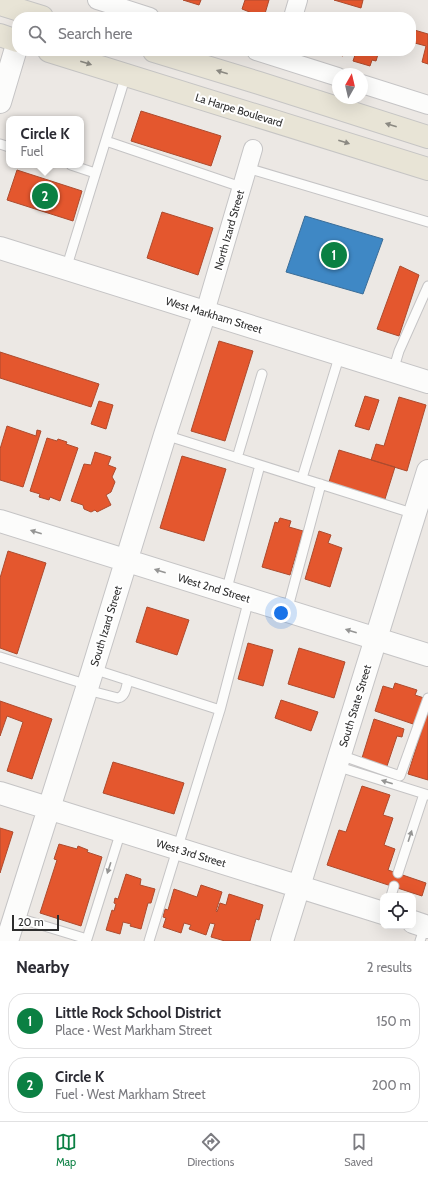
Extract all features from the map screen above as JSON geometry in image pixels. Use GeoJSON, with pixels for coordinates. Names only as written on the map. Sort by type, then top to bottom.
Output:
{"type":"FeatureCollection","features":[{"type":"Feature","properties":{"kind":"main road"},"geometry":{"type":"LineString","coordinates":[[0,4],[26,9]]}},
{"type":"Feature","properties":{"kind":"main road"},"geometry":{"type":"LineString","coordinates":[[0,35],[12,39]]}},
{"type":"Feature","properties":{"kind":"main road","name":"La Harpe Boulevard"},"geometry":{"type":"LineString","coordinates":[[65,56],[428,169]]}},
{"type":"Feature","properties":{"kind":"main road"},"geometry":{"type":"LineString","coordinates":[[170,56],[428,137]]}},
{"type":"Feature","properties":{"kind":"street"},"geometry":{"type":"LineString","coordinates":[[97,0],[134,12]]}},
{"type":"Feature","properties":{"kind":"street"},"geometry":{"type":"LineString","coordinates":[[294,12],[298,0]]}},
{"type":"Feature","properties":{"kind":"street"},"geometry":{"type":"LineString","coordinates":[[0,102],[14,56]]}},
{"type":"Feature","properties":{"kind":"street"},"geometry":{"type":"LineString","coordinates":[[285,56],[332,75]]}},
{"type":"Feature","properties":{"kind":"street"},"geometry":{"type":"LineString","coordinates":[[368,86],[428,105]]}},
{"type":"Feature","properties":{"kind":"street","name":"North Izard Street"},"geometry":{"type":"LineString","coordinates":[[205,312],[253,149]]}},
{"type":"Feature","properties":{"kind":"street","name":"West Markham Street"},"geometry":{"type":"LineString","coordinates":[[0,248],[428,382]]}},
{"type":"Feature","properties":{"kind":"street","name":"South Izard Street"},"geometry":{"type":"LineString","coordinates":[[8,928],[49,808],[165,434],[205,312]]}},
{"type":"Feature","properties":{"kind":"street","name":"South State Street"},"geometry":{"type":"LineString","coordinates":[[282,941],[428,471]]}},
{"type":"Feature","properties":{"kind":"street","name":"West 2nd Street"},"geometry":{"type":"LineString","coordinates":[[0,521],[428,655]]}},
{"type":"Feature","properties":{"kind":"street","name":"West 3rd Street"},"geometry":{"type":"LineString","coordinates":[[0,793],[380,912]]}},
{"type":"Feature","properties":{"kind":"lane"},"geometry":{"type":"LineString","coordinates":[[66,269],[126,75]]}},
{"type":"Feature","properties":{"kind":"lane"},"geometry":{"type":"LineString","coordinates":[[106,141],[241,187]]}},
{"type":"Feature","properties":{"kind":"lane"},"geometry":{"type":"LineString","coordinates":[[80,168],[95,173]]}},
{"type":"Feature","properties":{"kind":"lane"},"geometry":{"type":"LineString","coordinates":[[247,168],[428,222]]}},
{"type":"Feature","properties":{"kind":"lane"},"geometry":{"type":"LineString","coordinates":[[393,371],[399,351],[428,286]]}},
{"type":"Feature","properties":{"kind":"lane"},"geometry":{"type":"LineString","coordinates":[[302,478],[340,354]]}},
{"type":"Feature","properties":{"kind":"lane"},"geometry":{"type":"LineString","coordinates":[[237,458],[262,374]]}},
{"type":"Feature","properties":{"kind":"lane"},"geometry":{"type":"LineString","coordinates":[[165,434],[415,514]]}},
{"type":"Feature","properties":{"kind":"lane"},"geometry":{"type":"LineString","coordinates":[[226,592],[260,465]]}},
{"type":"Feature","properties":{"kind":"lane"},"geometry":{"type":"LineString","coordinates":[[287,611],[322,484]]}},
{"type":"Feature","properties":{"kind":"lane"},"geometry":{"type":"LineString","coordinates":[[149,941],[220,710],[249,599]]}},
{"type":"Feature","properties":{"kind":"lane"},"geometry":{"type":"LineString","coordinates":[[0,657],[89,681],[118,698],[122,697],[124,694],[128,680]]}},
{"type":"Feature","properties":{"kind":"lane"},"geometry":{"type":"LineString","coordinates":[[89,681],[128,680],[220,710]]}},
{"type":"Feature","properties":{"kind":"lane"},"geometry":{"type":"LineString","coordinates":[[338,761],[400,776],[428,698]]}},
{"type":"Feature","properties":{"kind":"lane"},"geometry":{"type":"LineString","coordinates":[[338,761],[426,795],[398,873]]}},
{"type":"Feature","properties":{"kind":"lane"},"geometry":{"type":"LineString","coordinates":[[8,928],[87,939],[121,831]]}},
{"type":"Feature","properties":{"kind":"lane"},"geometry":{"type":"LineString","coordinates":[[392,893],[394,886]]}},
{"type":"Feature","properties":{"kind":"building: Shops"},"geometry":{"type":"Polygon","coordinates":[[[183,0],[201,0],[199,5],[183,0]]]}},
{"type":"Feature","properties":{"kind":"building: Shops"},"geometry":{"type":"Polygon","coordinates":[[[245,0],[269,0],[265,12],[250,12],[242,9],[245,0]]]}},
{"type":"Feature","properties":{"kind":"building: Shops"},"geometry":{"type":"Polygon","coordinates":[[[334,0],[363,0],[361,8],[334,0]]]}},
{"type":"Feature","properties":{"kind":"building: Shops"},"geometry":{"type":"Polygon","coordinates":[[[416,30],[428,34],[428,64],[422,62],[426,46],[416,43],[416,30]]]}},
{"type":"Feature","properties":{"kind":"building: Shops"},"geometry":{"type":"Polygon","coordinates":[[[355,56],[378,56],[376,61],[372,60],[370,66],[353,61],[355,56]]]}},
{"type":"Feature","properties":{"kind":"building: Shops"},"geometry":{"type":"Polygon","coordinates":[[[141,111],[221,136],[211,166],[131,141],[141,111]]]}},
{"type":"Feature","properties":{"kind":"building: Shops"},"geometry":{"type":"Polygon","coordinates":[[[17,170],[82,191],[73,221],[7,200],[17,170]]]}},
{"type":"Feature","properties":{"kind":"building: Shops"},"geometry":{"type":"Polygon","coordinates":[[[162,212],[213,228],[198,275],[147,258],[162,212]]]}},
{"type":"Feature","properties":{"kind":"building: Shops"},"geometry":{"type":"Polygon","coordinates":[[[400,266],[419,275],[399,336],[377,329],[400,266]]]}},
{"type":"Feature","properties":{"kind":"building: Shops"},"geometry":{"type":"Polygon","coordinates":[[[219,341],[253,351],[225,441],[191,431],[219,341]]]}},
{"type":"Feature","properties":{"kind":"building: Shops"},"geometry":{"type":"Polygon","coordinates":[[[0,352],[99,384],[91,407],[0,378],[0,352]]]}},
{"type":"Feature","properties":{"kind":"building: Shops"},"geometry":{"type":"Polygon","coordinates":[[[365,396],[379,400],[369,430],[355,426],[365,396]]]}},
{"type":"Feature","properties":{"kind":"building: Shops"},"geometry":{"type":"Polygon","coordinates":[[[399,397],[426,405],[407,471],[371,460],[376,444],[384,446],[399,397]]]}},
{"type":"Feature","properties":{"kind":"building: Shops"},"geometry":{"type":"Polygon","coordinates":[[[99,401],[113,405],[106,429],[91,424],[99,401]]]}},
{"type":"Feature","properties":{"kind":"building: Shops"},"geometry":{"type":"Polygon","coordinates":[[[7,426],[36,436],[37,430],[41,431],[23,487],[0,480],[0,449],[7,426]]]}},
{"type":"Feature","properties":{"kind":"building: Shops"},"geometry":{"type":"Polygon","coordinates":[[[47,438],[57,441],[58,439],[67,442],[66,444],[78,448],[60,501],[50,497],[49,500],[39,497],[40,494],[30,491],[47,438]]]}},
{"type":"Feature","properties":{"kind":"building: Shops"},"geometry":{"type":"Polygon","coordinates":[[[339,450],[395,467],[385,499],[329,482],[339,450]]]}},
{"type":"Feature","properties":{"kind":"building: Shops"},"geometry":{"type":"Polygon","coordinates":[[[95,452],[111,457],[108,465],[116,468],[112,477],[115,482],[111,492],[106,495],[111,505],[97,512],[95,510],[91,512],[84,509],[83,505],[71,501],[84,464],[91,465],[95,452]]]}},
{"type":"Feature","properties":{"kind":"building: Shops"},"geometry":{"type":"Polygon","coordinates":[[[182,456],[226,469],[204,541],[160,528],[182,456]]]}},
{"type":"Feature","properties":{"kind":"building: Shops"},"geometry":{"type":"Polygon","coordinates":[[[280,518],[291,521],[289,527],[303,531],[290,575],[262,567],[275,522],[278,523],[280,518]]]}},
{"type":"Feature","properties":{"kind":"building: Shops"},"geometry":{"type":"Polygon","coordinates":[[[319,531],[331,535],[328,543],[342,548],[330,587],[305,579],[319,531]]]}},
{"type":"Feature","properties":{"kind":"building: Shops"},"geometry":{"type":"Polygon","coordinates":[[[8,551],[46,563],[17,654],[0,648],[0,578],[8,551]]]}},
{"type":"Feature","properties":{"kind":"building: Shops"},"geometry":{"type":"Polygon","coordinates":[[[147,607],[189,620],[177,655],[136,642],[147,607]]]}},
{"type":"Feature","properties":{"kind":"building: Shops"},"geometry":{"type":"Polygon","coordinates":[[[248,643],[273,650],[263,686],[238,679],[248,643]]]}},
{"type":"Feature","properties":{"kind":"building: Shops"},"geometry":{"type":"Polygon","coordinates":[[[299,648],[345,662],[334,698],[288,684],[299,648]]]}},
{"type":"Feature","properties":{"kind":"building: Shops"},"geometry":{"type":"Polygon","coordinates":[[[395,683],[417,690],[415,695],[424,698],[416,725],[375,711],[383,686],[393,689],[395,683]]]}},
{"type":"Feature","properties":{"kind":"building: Shops"},"geometry":{"type":"Polygon","coordinates":[[[281,700],[318,712],[311,731],[275,718],[281,700]]]}},
{"type":"Feature","properties":{"kind":"building: Shops"},"geometry":{"type":"Polygon","coordinates":[[[0,701],[52,719],[32,779],[7,771],[23,722],[7,716],[0,736],[0,701]]]}},
{"type":"Feature","properties":{"kind":"building: Shops"},"geometry":{"type":"Polygon","coordinates":[[[428,710],[428,780],[408,774],[428,710]]]}},
{"type":"Feature","properties":{"kind":"building: Shops"},"geometry":{"type":"Polygon","coordinates":[[[374,719],[404,729],[402,737],[397,736],[386,769],[372,765],[373,761],[362,758],[374,719]]]}},
{"type":"Feature","properties":{"kind":"building: Shops"},"geometry":{"type":"Polygon","coordinates":[[[113,762],[184,783],[174,814],[103,793],[113,762]]]}},
{"type":"Feature","properties":{"kind":"building: Shops"},"geometry":{"type":"Polygon","coordinates":[[[362,786],[390,795],[383,815],[393,818],[384,845],[395,849],[388,870],[426,883],[422,896],[327,865],[339,830],[346,832],[362,786]]]}},
{"type":"Feature","properties":{"kind":"building: Shops"},"geometry":{"type":"Polygon","coordinates":[[[0,828],[13,832],[0,873],[0,828]]]}},
{"type":"Feature","properties":{"kind":"building: Shops"},"geometry":{"type":"Polygon","coordinates":[[[59,844],[77,849],[78,846],[88,850],[87,852],[102,857],[81,926],[40,913],[57,860],[54,859],[59,844]]]}},
{"type":"Feature","properties":{"kind":"building: Shops"},"geometry":{"type":"Polygon","coordinates":[[[126,874],[141,879],[140,885],[155,889],[151,903],[148,903],[141,929],[123,922],[120,934],[106,930],[112,910],[114,911],[116,904],[114,903],[115,898],[118,899],[126,874]]]}},
{"type":"Feature","properties":{"kind":"building: Shops"},"geometry":{"type":"Polygon","coordinates":[[[201,885],[222,892],[216,911],[217,912],[220,903],[226,905],[229,894],[263,905],[259,920],[256,919],[250,941],[225,941],[211,937],[215,924],[210,923],[206,935],[189,929],[191,925],[184,923],[181,933],[163,927],[166,918],[163,917],[165,909],[168,910],[174,889],[197,897],[201,885]]]}},
{"type":"Feature","properties":{"kind":"building: Schools"},"geometry":{"type":"Polygon","coordinates":[[[305,216],[383,239],[363,294],[286,272],[305,216]]]}},
{"type":"Feature","properties":{"kind":"place","name":"Circle K"},"geometry":{"type":"Point","coordinates":[45,196]}},
{"type":"Feature","properties":{"kind":"place","name":"Little Rock School District"},"geometry":{"type":"Point","coordinates":[334,255]}}]}
